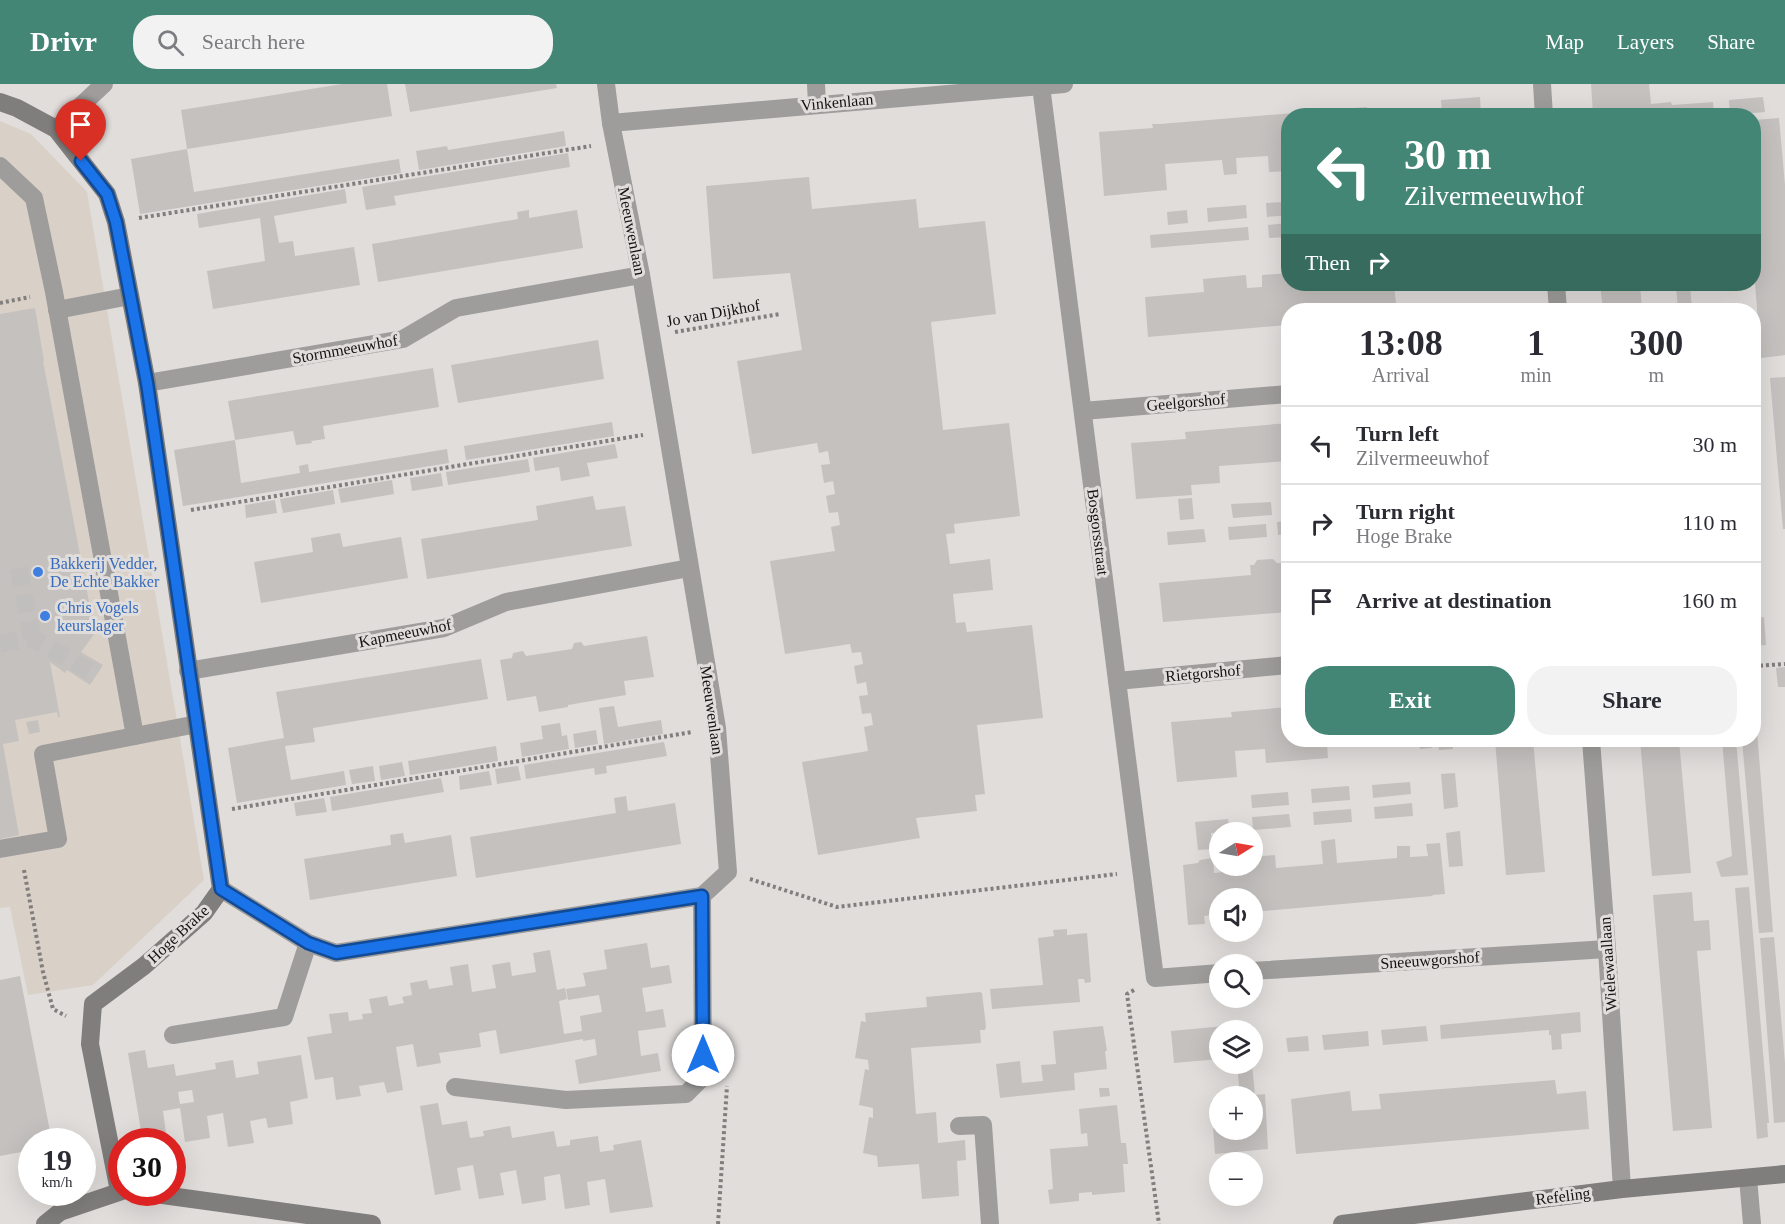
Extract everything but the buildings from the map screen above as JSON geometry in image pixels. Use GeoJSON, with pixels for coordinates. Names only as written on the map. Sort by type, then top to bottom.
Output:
{"type":"FeatureCollection","features":[{"type":"Feature","properties":{"kind":"street"},"geometry":{"type":"LineString","coordinates":[[56,129],[104,84]]}},
{"type":"Feature","properties":{"kind":"street","name":"Meeuwenlaan"},"geometry":{"type":"LineString","coordinates":[[606,84],[611,123],[641,274],[717,728],[728,872]]}},
{"type":"Feature","properties":{"kind":"street"},"geometry":{"type":"LineString","coordinates":[[816,84],[817,104]]}},
{"type":"Feature","properties":{"kind":"street","name":"Vinkenlaan"},"geometry":{"type":"LineString","coordinates":[[611,123],[1007,86],[1064,84]]}},
{"type":"Feature","properties":{"kind":"street"},"geometry":{"type":"LineString","coordinates":[[1542,84],[1544,108]]}},
{"type":"Feature","properties":{"kind":"street","name":"Bosgorsstraat"},"geometry":{"type":"LineString","coordinates":[[1041,86],[1155,978]]}},
{"type":"Feature","properties":{"kind":"street","name":"Hoge Brake"},"geometry":{"type":"LineString","coordinates":[[0,102],[17,108],[56,129],[107,194],[116,222],[147,383],[221,889],[204,913],[144,966],[93,1004],[90,1044],[108,1132]]}},
{"type":"Feature","properties":{"kind":"street"},"geometry":{"type":"LineString","coordinates":[[0,166],[34,198],[57,310],[135,736]]}},
{"type":"Feature","properties":{"kind":"street","name":"Stormmeeuwhof"},"geometry":{"type":"LineString","coordinates":[[147,383],[403,339],[456,308],[641,274]]}},
{"type":"Feature","properties":{"kind":"street"},"geometry":{"type":"LineString","coordinates":[[57,310],[130,296]]}},
{"type":"Feature","properties":{"kind":"street","name":"Geelgorshof"},"geometry":{"type":"LineString","coordinates":[[1083,411],[1281,395]]}},
{"type":"Feature","properties":{"kind":"street","name":"Kapmeeuwhof"},"geometry":{"type":"LineString","coordinates":[[188,671],[444,628],[506,602],[689,568]]}},
{"type":"Feature","properties":{"kind":"street","name":"Rietgorshof"},"geometry":{"type":"LineString","coordinates":[[1117,681],[1281,666]]}},
{"type":"Feature","properties":{"kind":"street"},"geometry":{"type":"LineString","coordinates":[[0,849],[58,839],[43,754],[197,724]]}},
{"type":"Feature","properties":{"kind":"street","name":"Wielewaallaan"},"geometry":{"type":"LineString","coordinates":[[1592,747],[1622,1189]]}},
{"type":"Feature","properties":{"kind":"street"},"geometry":{"type":"LineString","coordinates":[[221,889],[308,943],[336,953],[702,896],[728,872]]}},
{"type":"Feature","properties":{"kind":"street"},"geometry":{"type":"LineString","coordinates":[[456,1087],[566,1100],[686,1094],[703,1077],[702,896]]}},
{"type":"Feature","properties":{"kind":"street"},"geometry":{"type":"LineString","coordinates":[[173,1035],[284,1017],[308,943]]}},
{"type":"Feature","properties":{"kind":"street","name":"Sneeuwgorshof"},"geometry":{"type":"LineString","coordinates":[[1263,970],[1607,949]]}},
{"type":"Feature","properties":{"kind":"street"},"geometry":{"type":"LineString","coordinates":[[1155,978],[1209,974]]}},
{"type":"Feature","properties":{"kind":"street"},"geometry":{"type":"LineString","coordinates":[[959,1126],[983,1125],[990,1224]]}},
{"type":"Feature","properties":{"kind":"street","name":"Refeling"},"geometry":{"type":"LineString","coordinates":[[1342,1224],[1622,1189],[1785,1174]]}},
{"type":"Feature","properties":{"kind":"street"},"geometry":{"type":"LineString","coordinates":[[1748,1178],[1752,1224]]}},
{"type":"Feature","properties":{"kind":"street"},"geometry":{"type":"LineString","coordinates":[[45,1224],[60,1212],[108,1195]]}},
{"type":"Feature","properties":{"kind":"street"},"geometry":{"type":"LineString","coordinates":[[186,1198],[372,1224]]}},
{"type":"Feature","properties":{"kind":"path"},"geometry":{"type":"LineString","coordinates":[[116,222],[615,142]]}},
{"type":"Feature","properties":{"kind":"path","name":"Jo van Dijkhof"},"geometry":{"type":"LineString","coordinates":[[650,336],[780,314]]}},
{"type":"Feature","properties":{"kind":"path"},"geometry":{"type":"LineString","coordinates":[[166,515],[667,431]]}},
{"type":"Feature","properties":{"kind":"path"},"geometry":{"type":"LineString","coordinates":[[1761,666],[1785,664]]}},
{"type":"Feature","properties":{"kind":"path"},"geometry":{"type":"LineString","coordinates":[[210,813],[717,728]]}},
{"type":"Feature","properties":{"kind":"path"},"geometry":{"type":"LineString","coordinates":[[23,864],[43,972],[53,1009],[90,1029]]}},
{"type":"Feature","properties":{"kind":"path"},"geometry":{"type":"LineString","coordinates":[[728,872],[837,907],[1141,871]]}},
{"type":"Feature","properties":{"kind":"path"},"geometry":{"type":"LineString","coordinates":[[1155,978],[1127,994],[1159,1224]]}},
{"type":"Feature","properties":{"kind":"shaded area"},"geometry":{"type":"Polygon","coordinates":[[[0,121],[31,134],[87,192],[204,880],[93,985],[28,995],[10,907],[0,908],[0,121]]]}},
{"type":"Feature","properties":{"kind":"tunnel"},"geometry":{"type":"LineString","coordinates":[[19,568],[32,638]]}},
{"type":"Feature","properties":{"kind":"tunnel"},"geometry":{"type":"LineString","coordinates":[[0,644],[32,638],[97,675]]}},
{"type":"Feature","properties":{"kind":"place","name":"Bakkerij Vedder, De Echte Bakker"},"geometry":{"type":"Point","coordinates":[38,572]}},
{"type":"Feature","properties":{"kind":"place","name":"Chris Vogels keurslager"},"geometry":{"type":"Point","coordinates":[45,616]}},
{"type":"Feature","properties":{"kind":"route"},"geometry":{"type":"LineString","coordinates":[[81,161],[107,194],[116,222],[147,383],[221,889],[308,943],[336,953],[702,896],[703,1055]]}}]}
